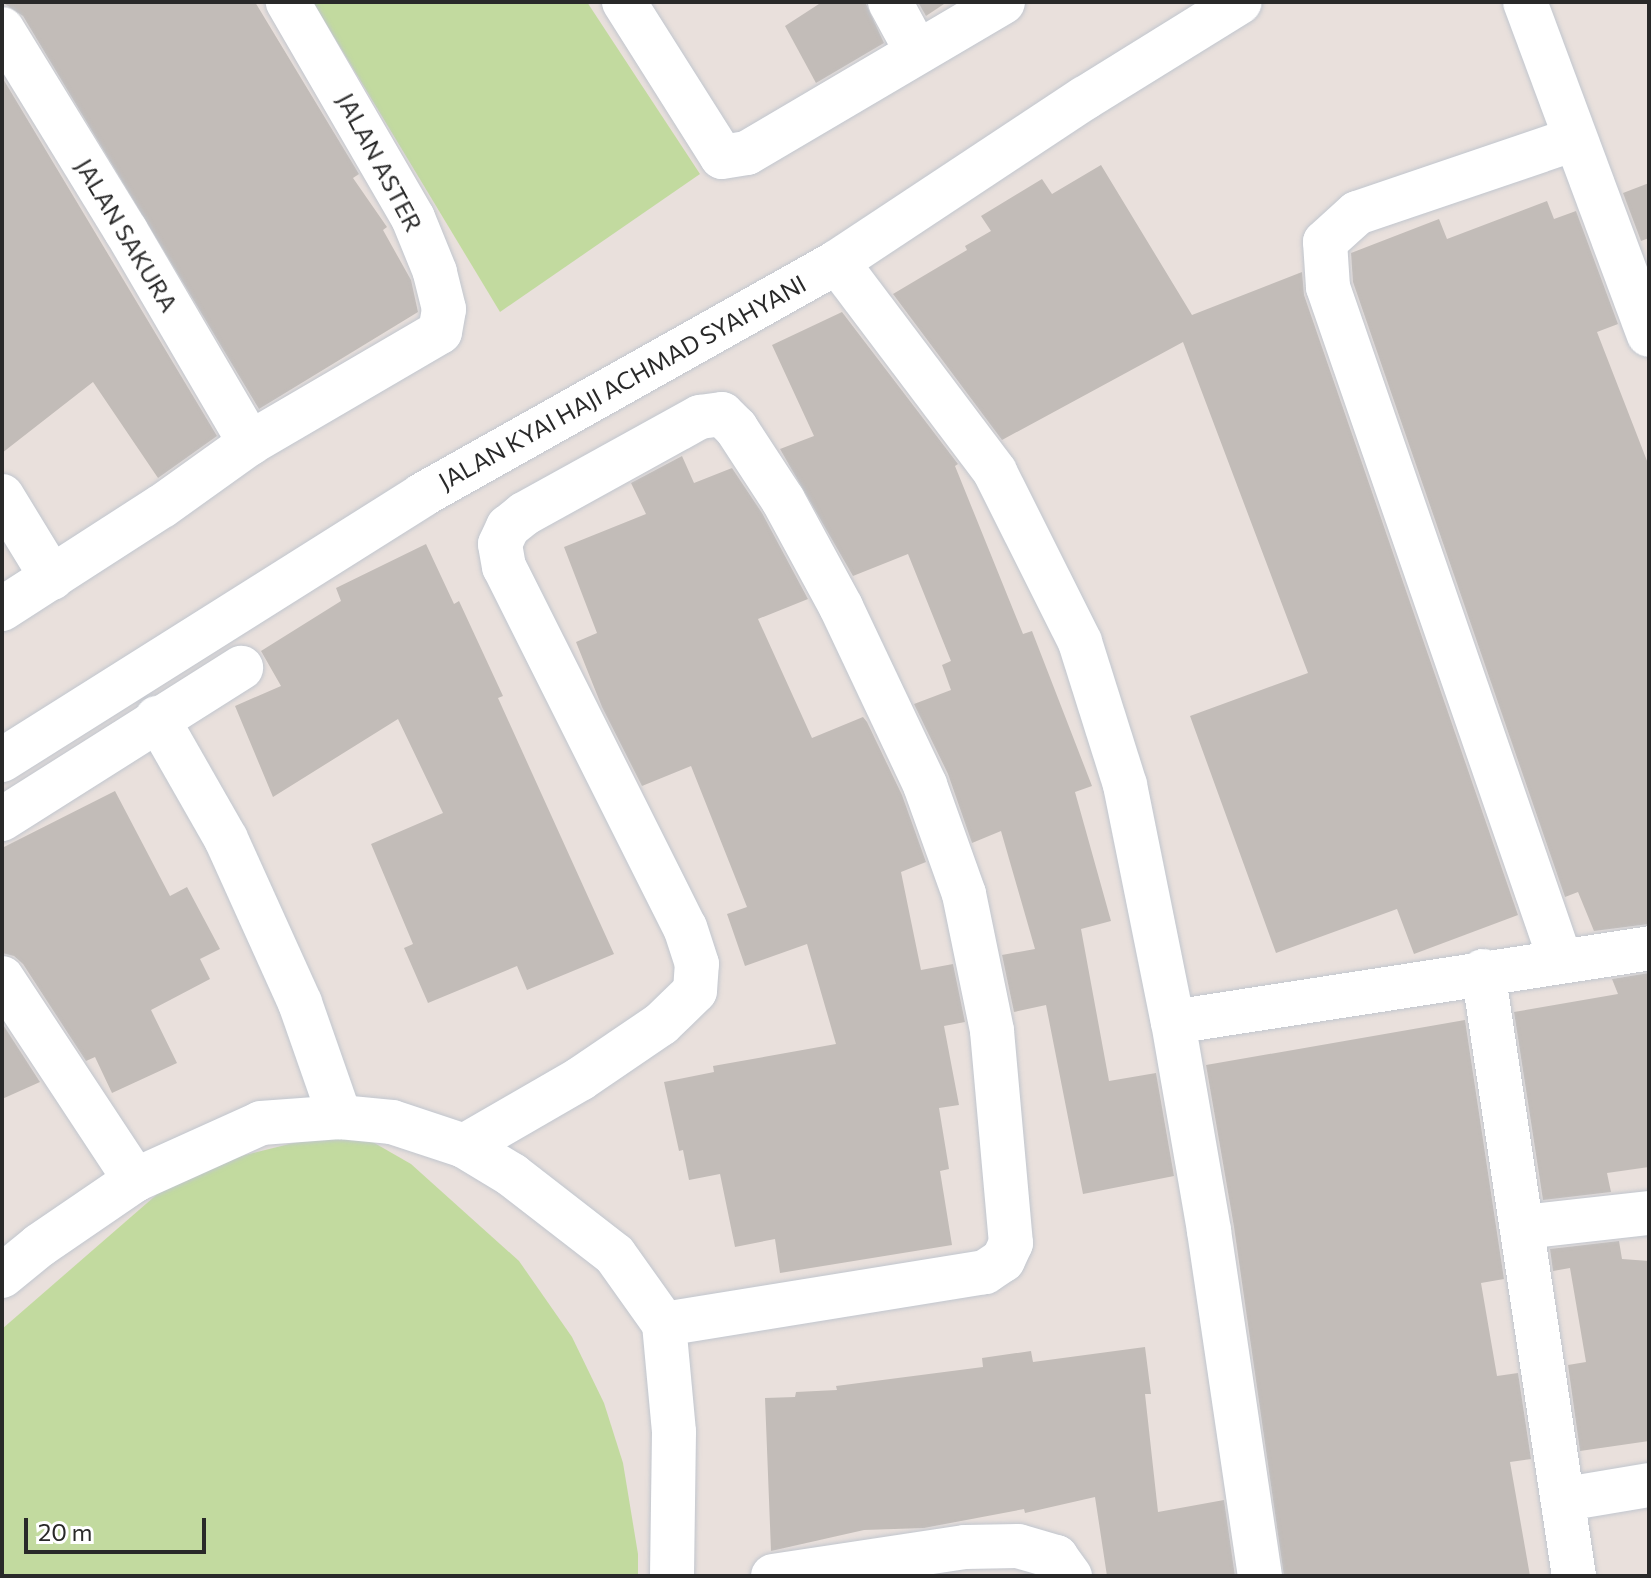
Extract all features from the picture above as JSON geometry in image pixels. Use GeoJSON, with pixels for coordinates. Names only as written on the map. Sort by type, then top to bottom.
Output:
{"type":"FeatureCollection","features":[{"type":"Feature","properties":{"kind":"street","name":"JALAN ASTER"},"geometry":{"type":"LineString","coordinates":[[250,443],[440,332],[444,309],[435,272],[413,218],[288,2]]}},
{"type":"Feature","properties":{"kind":"street"},"geometry":{"type":"LineString","coordinates":[[624,2],[722,157],[747,153],[916,50],[1003,2]]}},
{"type":"Feature","properties":{"kind":"street"},"geometry":{"type":"LineString","coordinates":[[890,2],[916,50]]}},
{"type":"Feature","properties":{"kind":"street","name":"JALAN KYAI HAJI ACHMAD SYAHYANI"},"geometry":{"type":"LineString","coordinates":[[2,760],[422,495],[837,262],[1085,98],[1240,2]]}},
{"type":"Feature","properties":{"kind":"street"},"geometry":{"type":"LineString","coordinates":[[1525,2],[1574,139],[1648,327]]}},
{"type":"Feature","properties":{"kind":"street","name":"JALAN SAKURA"},"geometry":{"type":"LineString","coordinates":[[2,29],[126,231],[250,443]]}},
{"type":"Feature","properties":{"kind":"street"},"geometry":{"type":"LineString","coordinates":[[1560,959],[1328,287],[1325,242],[1357,213],[1574,139]]}},
{"type":"Feature","properties":{"kind":"street"},"geometry":{"type":"LineString","coordinates":[[837,262],[995,472],[1080,642],[1125,785],[1173,1022],[1209,1231],[1260,1576]]}},
{"type":"Feature","properties":{"kind":"street"},"geometry":{"type":"LineString","coordinates":[[464,1146],[580,1079],[661,1024],[695,991],[697,964],[685,928],[504,567],[500,544],[508,527],[524,514],[700,417],[722,414],[736,428],[783,500],[841,607],[925,785],[964,894],[992,1031],[1011,1243],[1003,1260],[985,1272],[664,1324]]}},
{"type":"Feature","properties":{"kind":"street"},"geometry":{"type":"LineString","coordinates":[[2,609],[162,506],[250,443]]}},
{"type":"Feature","properties":{"kind":"street"},"geometry":{"type":"LineString","coordinates":[[2,496],[52,578]]}},
{"type":"Feature","properties":{"kind":"street"},"geometry":{"type":"LineString","coordinates":[[2,819],[157,718],[241,668]]}},
{"type":"Feature","properties":{"kind":"street"},"geometry":{"type":"LineString","coordinates":[[157,718],[226,839],[300,1003],[340,1117]]}},
{"type":"Feature","properties":{"kind":"street"},"geometry":{"type":"LineString","coordinates":[[1173,1022],[1560,959],[1649,948]]}},
{"type":"Feature","properties":{"kind":"street"},"geometry":{"type":"LineString","coordinates":[[1483,971],[1566,1499],[1574,1576]]}},
{"type":"Feature","properties":{"kind":"street"},"geometry":{"type":"LineString","coordinates":[[2,978],[135,1180]]}},
{"type":"Feature","properties":{"kind":"street"},"geometry":{"type":"LineString","coordinates":[[2,1276],[40,1245],[135,1180],[261,1123],[340,1117],[392,1122],[464,1146],[549,1201],[615,1255],[664,1324],[674,1432],[672,1576]]}},
{"type":"Feature","properties":{"kind":"street"},"geometry":{"type":"LineString","coordinates":[[1524,1227],[1649,1213]]}},
{"type":"Feature","properties":{"kind":"street"},"geometry":{"type":"LineString","coordinates":[[1566,1499],[1649,1485]]}},
{"type":"Feature","properties":{"kind":"street"},"geometry":{"type":"LineString","coordinates":[[773,1576],[965,1547],[1018,1546],[1056,1557],[1070,1576]]}},
{"type":"Feature","properties":{"kind":"green space"},"geometry":{"type":"Polygon","coordinates":[[[313,2],[587,2],[700,174],[500,312],[313,2]]]}},
{"type":"Feature","properties":{"kind":"green space"},"geometry":{"type":"Polygon","coordinates":[[[350,1129],[411,1164],[519,1261],[572,1337],[604,1403],[623,1463],[638,1554],[638,1576],[2,1576],[2,1329],[185,1170],[350,1129]]]}},
{"type":"Feature","properties":{"kind":"building"},"geometry":{"type":"Polygon","coordinates":[[[2,2],[255,2],[359,174],[353,178],[387,227],[383,230],[411,280],[418,312],[259,409],[23,16],[2,2]]]}},
{"type":"Feature","properties":{"kind":"building"},"geometry":{"type":"Polygon","coordinates":[[[822,2],[865,2],[884,43],[816,83],[785,26],[822,2]]]}},
{"type":"Feature","properties":{"kind":"building"},"geometry":{"type":"Polygon","coordinates":[[[918,2],[947,2],[926,16],[918,2]]]}},
{"type":"Feature","properties":{"kind":"building"},"geometry":{"type":"Polygon","coordinates":[[[2,77],[217,436],[158,478],[93,382],[2,453],[2,77]]]}},
{"type":"Feature","properties":{"kind":"building"},"geometry":{"type":"Polygon","coordinates":[[[1101,165],[1192,315],[1302,272],[1304,295],[1518,915],[1414,954],[1397,909],[1276,953],[1190,716],[1308,673],[1183,342],[1002,440],[893,294],[967,250],[965,246],[991,231],[981,216],[1042,179],[1052,194],[1101,165]]]}},
{"type":"Feature","properties":{"kind":"building"},"geometry":{"type":"Polygon","coordinates":[[[1649,183],[1649,238],[1641,241],[1623,193],[1649,183]]]}},
{"type":"Feature","properties":{"kind":"building"},"geometry":{"type":"Polygon","coordinates":[[[1547,201],[1554,219],[1576,211],[1618,324],[1597,332],[1649,466],[1649,924],[1594,931],[1578,892],[1565,897],[1353,282],[1351,253],[1439,219],[1447,239],[1547,201]]]}},
{"type":"Feature","properties":{"kind":"building"},"geometry":{"type":"Polygon","coordinates":[[[842,312],[958,464],[955,466],[1023,634],[1032,631],[1092,786],[1075,792],[1111,921],[1081,929],[1109,1081],[1156,1073],[1174,1176],[1083,1194],[1046,1005],[1014,1012],[1002,955],[1035,949],[1001,831],[972,843],[948,774],[914,704],[951,690],[942,665],[951,661],[908,554],[853,576],[780,449],[814,436],[772,345],[842,312]]]}},
{"type":"Feature","properties":{"kind":"building"},"geometry":{"type":"Polygon","coordinates":[[[682,456],[694,483],[732,468],[762,513],[808,599],[758,619],[812,738],[863,717],[902,795],[926,862],[901,872],[921,970],[953,964],[965,1022],[944,1026],[959,1105],[939,1108],[949,1169],[940,1171],[952,1245],[780,1273],[775,1239],[735,1247],[720,1174],[689,1180],[683,1150],[679,1151],[664,1082],[714,1072],[713,1066],[836,1044],[807,944],[745,966],[727,914],[747,907],[691,766],[642,786],[602,707],[576,642],[597,633],[564,547],[646,514],[631,483],[682,456]]]}},
{"type":"Feature","properties":{"kind":"building"},"geometry":{"type":"Polygon","coordinates":[[[426,544],[454,604],[459,601],[503,696],[498,698],[614,954],[527,990],[517,966],[428,1003],[404,948],[413,944],[371,844],[443,813],[398,719],[273,797],[235,706],[281,686],[261,651],[341,601],[336,588],[426,544]]]}},
{"type":"Feature","properties":{"kind":"building"},"geometry":{"type":"Polygon","coordinates":[[[115,791],[170,896],[187,887],[220,949],[200,959],[210,979],[151,1010],[177,1063],[112,1093],[95,1057],[86,1061],[23,964],[14,956],[2,953],[2,848],[115,791]]]}},
{"type":"Feature","properties":{"kind":"building"},"geometry":{"type":"Polygon","coordinates":[[[1649,973],[1649,1167],[1607,1173],[1611,1192],[1543,1200],[1514,1012],[1618,994],[1612,979],[1649,973]]]}},
{"type":"Feature","properties":{"kind":"building"},"geometry":{"type":"Polygon","coordinates":[[[1465,1020],[1504,1279],[1481,1283],[1497,1376],[1518,1373],[1531,1459],[1510,1462],[1530,1576],[1284,1576],[1234,1227],[1206,1065],[1465,1020]]]}},
{"type":"Feature","properties":{"kind":"building"},"geometry":{"type":"Polygon","coordinates":[[[2,1023],[40,1082],[2,1099],[2,1023]]]}},
{"type":"Feature","properties":{"kind":"building"},"geometry":{"type":"Polygon","coordinates":[[[1619,1241],[1622,1259],[1649,1261],[1649,1441],[1580,1451],[1568,1365],[1586,1362],[1570,1268],[1553,1271],[1550,1249],[1619,1241]]]}},
{"type":"Feature","properties":{"kind":"building"},"geometry":{"type":"Polygon","coordinates":[[[1145,1347],[1151,1394],[1145,1394],[1158,1512],[1224,1500],[1235,1576],[1107,1576],[1095,1497],[1025,1513],[1024,1509],[924,1528],[864,1530],[771,1551],[765,1398],[795,1397],[796,1392],[837,1390],[836,1386],[983,1367],[982,1358],[1031,1351],[1033,1362],[1145,1347]]]}}]}
